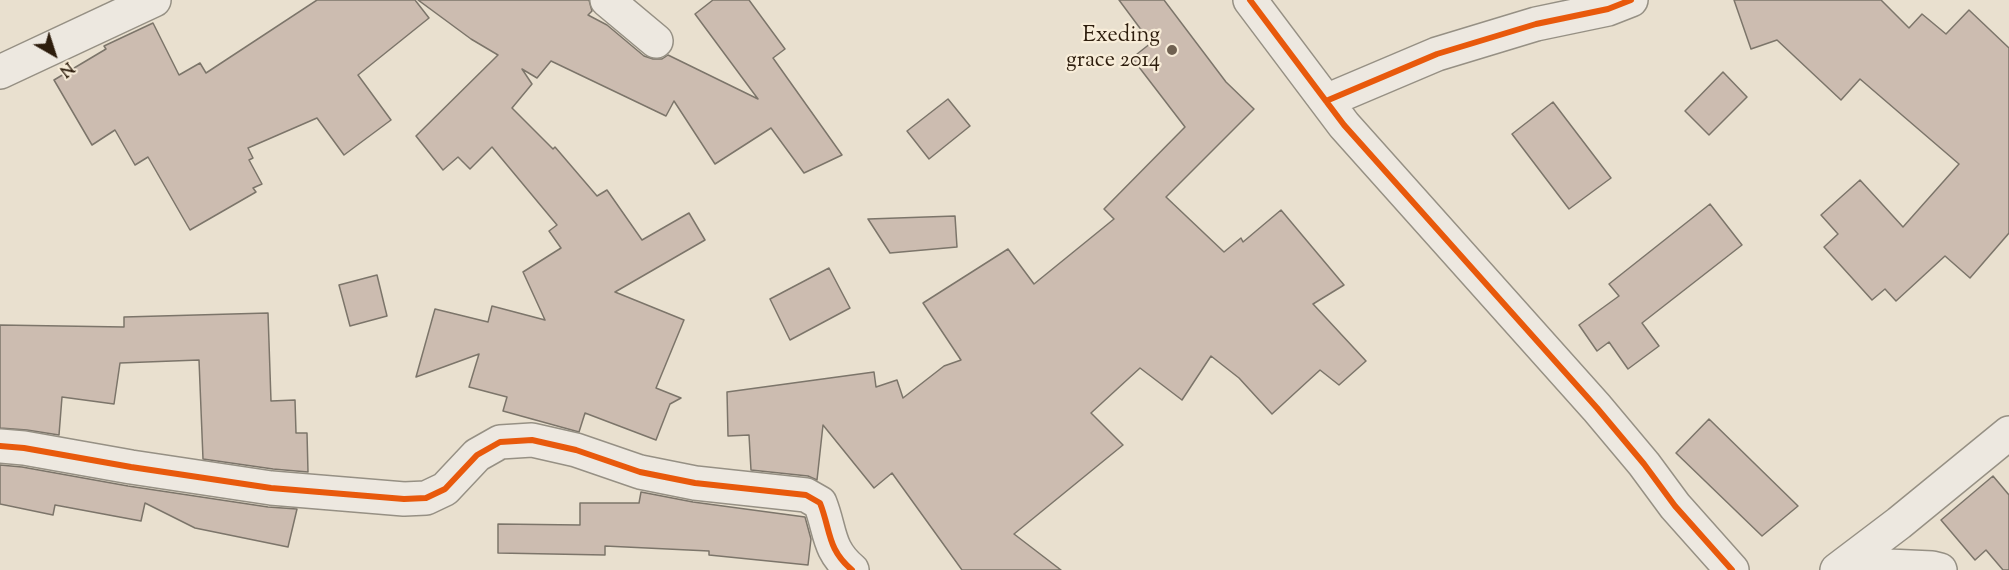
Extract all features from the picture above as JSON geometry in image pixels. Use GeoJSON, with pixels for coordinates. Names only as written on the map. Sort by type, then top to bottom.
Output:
{"type":"FeatureCollection","features":[{"type":"Feature","properties":{"kind":"street"},"geometry":{"type":"LineString","coordinates":[[0,72],[154,0]]}},
{"type":"Feature","properties":{"kind":"street"},"geometry":{"type":"LineString","coordinates":[[607,0],[657,41]]}},
{"type":"Feature","properties":{"kind":"street"},"geometry":{"type":"LineString","coordinates":[[1250,0],[1344,125],[1597,408],[1644,464],[1675,506],[1732,570]]}},
{"type":"Feature","properties":{"kind":"street"},"geometry":{"type":"LineString","coordinates":[[1326,101],[1437,54],[1536,24],[1608,9],[1631,0]]}},
{"type":"Feature","properties":{"kind":"street"},"geometry":{"type":"LineString","coordinates":[[1841,567],[2009,433]]}},
{"type":"Feature","properties":{"kind":"street"},"geometry":{"type":"LineString","coordinates":[[0,446],[271,488],[404,500],[426,498],[445,489],[477,455],[500,442],[532,440],[576,450],[651,475],[695,483],[806,495],[820,504],[833,549],[852,570]]}},
{"type":"Feature","properties":{"kind":"street"},"geometry":{"type":"LineString","coordinates":[[1841,567],[1940,570]]}},
{"type":"Feature","properties":{"kind":"building"},"geometry":{"type":"Polygon","coordinates":[[[317,0],[415,0],[429,18],[358,75],[391,120],[344,155],[317,118],[248,148],[253,158],[249,160],[262,184],[253,188],[256,192],[190,230],[148,157],[135,165],[115,130],[92,145],[54,80],[106,49],[104,46],[153,23],[179,75],[200,63],[206,73],[317,0]]]}},
{"type":"Feature","properties":{"kind":"building"},"geometry":{"type":"Polygon","coordinates":[[[418,0],[589,0],[592,11],[588,15],[607,25],[644,56],[662,59],[668,55],[758,99],[695,14],[713,0],[749,0],[785,49],[773,58],[842,155],[804,173],[771,128],[715,164],[674,101],[666,116],[551,61],[537,78],[522,69],[532,84],[512,108],[553,149],[555,147],[597,196],[607,190],[642,240],[689,213],[705,240],[615,292],[684,320],[656,388],[681,398],[670,404],[656,440],[585,413],[579,432],[503,411],[507,397],[469,387],[479,354],[416,377],[435,309],[488,322],[492,306],[545,320],[523,272],[561,248],[549,231],[557,225],[492,147],[470,169],[458,157],[443,170],[416,136],[498,55],[471,39],[418,0]]]}},
{"type":"Feature","properties":{"kind":"building"},"geometry":{"type":"Polygon","coordinates":[[[1119,0],[1164,0],[1226,82],[1254,109],[1166,197],[1224,252],[1241,238],[1243,242],[1281,210],[1344,285],[1313,304],[1366,361],[1339,385],[1320,370],[1272,414],[1239,378],[1211,356],[1182,400],[1140,368],[1091,413],[1123,445],[1014,534],[1061,570],[962,570],[892,473],[874,488],[823,425],[817,480],[808,476],[751,470],[749,435],[728,436],[727,392],[874,372],[876,387],[897,380],[903,398],[944,366],[961,360],[923,303],[1008,249],[1034,284],[1114,219],[1104,209],[1185,127],[1132,58],[1151,43],[1119,0]]]}},
{"type":"Feature","properties":{"kind":"building"},"geometry":{"type":"Polygon","coordinates":[[[1734,0],[1881,0],[1909,28],[1922,14],[1946,34],[1969,10],[2009,48],[2009,233],[1970,278],[1945,256],[1896,301],[1885,289],[1872,300],[1824,247],[1838,234],[1821,215],[1860,180],[1903,227],[1959,164],[1860,79],[1841,100],[1777,40],[1751,49],[1734,0]]]}},
{"type":"Feature","properties":{"kind":"building"},"geometry":{"type":"Polygon","coordinates":[[[1723,72],[1747,97],[1709,135],[1685,111],[1723,72]]]}},
{"type":"Feature","properties":{"kind":"building"},"geometry":{"type":"Polygon","coordinates":[[[948,99],[970,126],[929,159],[907,131],[948,99]]]}},
{"type":"Feature","properties":{"kind":"building"},"geometry":{"type":"Polygon","coordinates":[[[1553,102],[1611,178],[1569,209],[1512,134],[1553,102]]]}},
{"type":"Feature","properties":{"kind":"building"},"geometry":{"type":"Polygon","coordinates":[[[1710,204],[1742,245],[1642,323],[1659,346],[1628,369],[1609,342],[1597,351],[1579,325],[1619,296],[1609,284],[1710,204]]]}},
{"type":"Feature","properties":{"kind":"building"},"geometry":{"type":"Polygon","coordinates":[[[955,216],[957,247],[890,253],[868,219],[955,216]]]}},
{"type":"Feature","properties":{"kind":"building"},"geometry":{"type":"Polygon","coordinates":[[[829,268],[850,308],[790,340],[770,299],[829,268]]]}},
{"type":"Feature","properties":{"kind":"building"},"geometry":{"type":"Polygon","coordinates":[[[377,275],[387,316],[350,326],[339,285],[377,275]]]}},
{"type":"Feature","properties":{"kind":"building"},"geometry":{"type":"Polygon","coordinates":[[[268,313],[271,401],[295,400],[296,433],[307,433],[308,472],[203,459],[199,360],[120,363],[114,404],[62,397],[59,435],[0,428],[0,325],[124,327],[124,317],[268,313]]]}},
{"type":"Feature","properties":{"kind":"building"},"geometry":{"type":"Polygon","coordinates":[[[1709,419],[1798,506],[1762,536],[1676,453],[1709,419]]]}},
{"type":"Feature","properties":{"kind":"building"},"geometry":{"type":"Polygon","coordinates":[[[0,465],[268,507],[297,509],[288,547],[195,528],[145,503],[141,521],[55,505],[53,515],[0,504],[0,465]]]}},
{"type":"Feature","properties":{"kind":"building"},"geometry":{"type":"Polygon","coordinates":[[[1993,476],[2009,495],[2009,570],[2003,570],[1986,550],[1975,560],[1941,520],[1993,476]]]}},
{"type":"Feature","properties":{"kind":"building"},"geometry":{"type":"Polygon","coordinates":[[[641,492],[693,502],[805,517],[811,539],[808,565],[709,555],[709,551],[605,546],[605,555],[498,553],[498,524],[580,525],[580,503],[639,503],[641,492]]]}},
{"type":"Feature","properties":{"kind":"cycle path"},"geometry":{"type":"LineString","coordinates":[[1250,0],[1344,125],[1597,408],[1644,464],[1675,506],[1732,570]]}},
{"type":"Feature","properties":{"kind":"cycle path"},"geometry":{"type":"LineString","coordinates":[[1326,101],[1437,54],[1536,24],[1608,9],[1631,0]]}},
{"type":"Feature","properties":{"kind":"cycle path"},"geometry":{"type":"LineString","coordinates":[[0,446],[271,488],[404,499],[426,498],[445,489],[477,455],[500,442],[532,440],[576,450],[640,472],[695,483],[806,495],[820,503],[834,547],[852,570]]}},
{"type":"Feature","properties":{"kind":"place","name":"Exeding grace 2014"},"geometry":{"type":"Point","coordinates":[1172,50]}}]}
